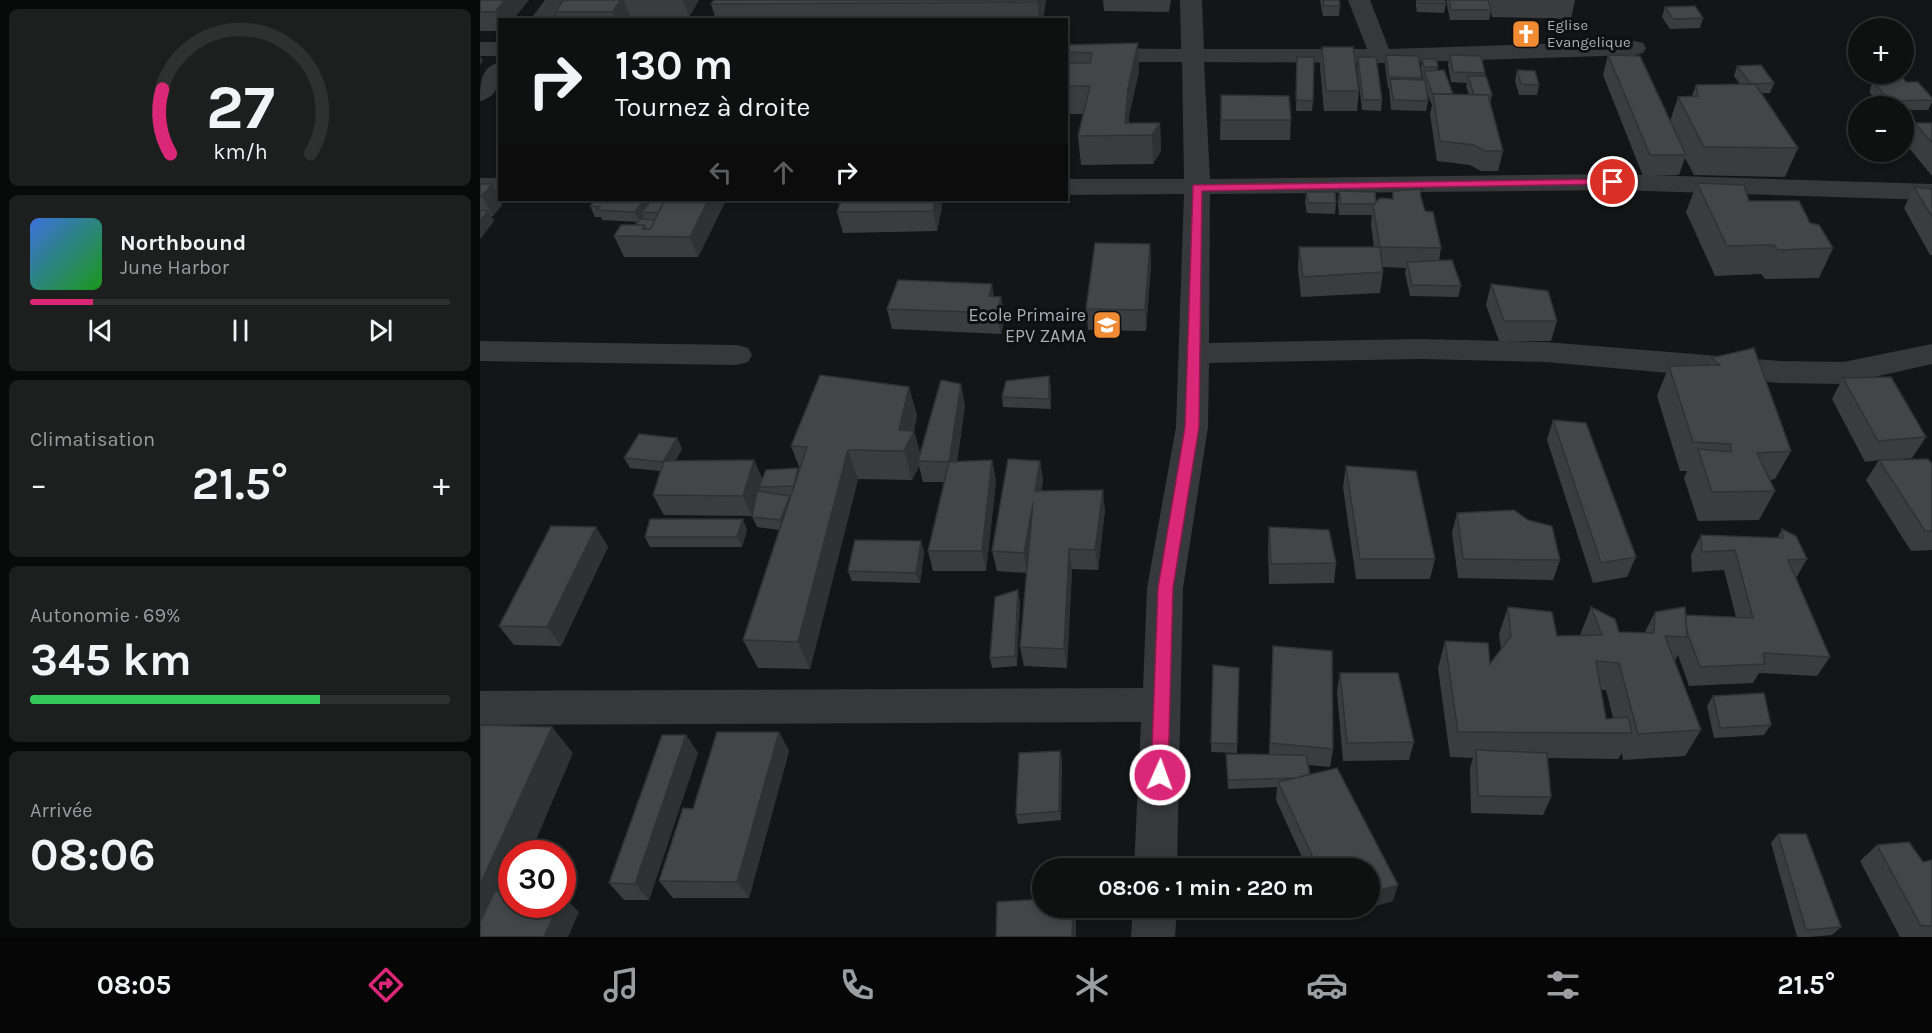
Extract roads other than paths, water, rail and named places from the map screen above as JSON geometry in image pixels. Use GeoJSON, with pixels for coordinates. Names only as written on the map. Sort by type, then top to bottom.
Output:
{"type":"FeatureCollection","features":[{"type":"Feature","properties":{"kind":"street"},"geometry":{"type":"LineString","coordinates":[[542,18],[556,0]]}},
{"type":"Feature","properties":{"kind":"street"},"geometry":{"type":"LineString","coordinates":[[1156,858],[1166,588],[1192,427],[1197,188],[1191,0]]}},
{"type":"Feature","properties":{"kind":"street"},"geometry":{"type":"LineString","coordinates":[[1359,0],[1381,56]]}},
{"type":"Feature","properties":{"kind":"street"},"geometry":{"type":"LineString","coordinates":[[1068,55],[1381,56],[1635,48]]}},
{"type":"Feature","properties":{"kind":"street"},"geometry":{"type":"LineString","coordinates":[[480,49],[498,49]]}},
{"type":"Feature","properties":{"kind":"street"},"geometry":{"type":"LineString","coordinates":[[480,94],[498,72]]}},
{"type":"Feature","properties":{"kind":"street"},"geometry":{"type":"LineString","coordinates":[[1068,187],[1197,188],[1613,182],[1774,185],[1826,191],[1932,192]]}},
{"type":"Feature","properties":{"kind":"street"},"geometry":{"type":"LineString","coordinates":[[480,186],[498,186]]}},
{"type":"Feature","properties":{"kind":"street"},"geometry":{"type":"LineString","coordinates":[[1194,353],[1420,349],[1546,352],[1780,372],[1843,373],[1932,354]]}},
{"type":"Feature","properties":{"kind":"street"},"geometry":{"type":"LineString","coordinates":[[480,351],[736,355]]}},
{"type":"Feature","properties":{"kind":"street"},"geometry":{"type":"LineString","coordinates":[[480,708],[1162,705]]}},
{"type":"Feature","properties":{"kind":"street"},"geometry":{"type":"LineString","coordinates":[[1154,937],[1155,918]]}},
{"type":"Feature","properties":{"kind":"place","name":"Eglise Evangelique"},"geometry":{"type":"Point","coordinates":[1526,34]}},
{"type":"Feature","properties":{"kind":"place","name":"Ecole Primaire EPV ZAMA"},"geometry":{"type":"Point","coordinates":[1107,325]}}]}
